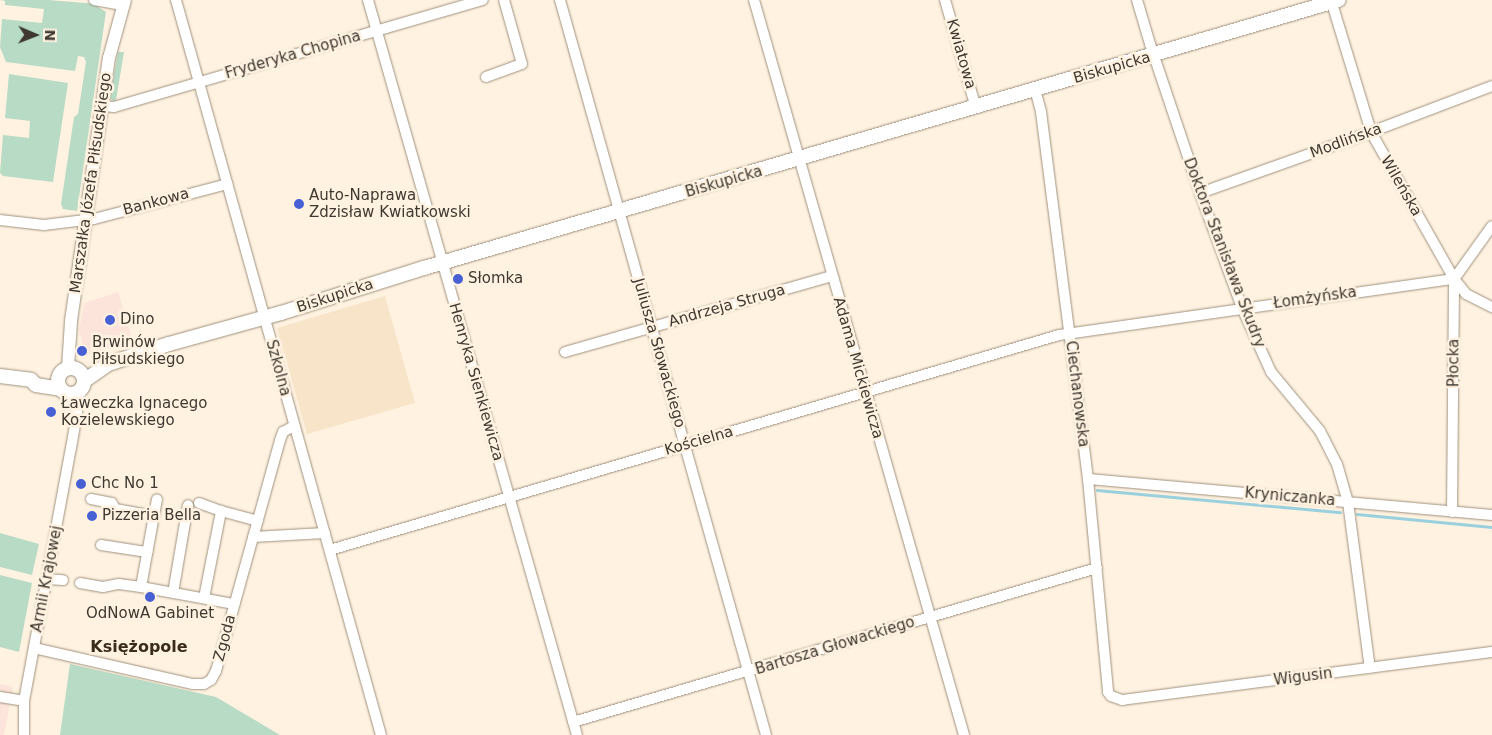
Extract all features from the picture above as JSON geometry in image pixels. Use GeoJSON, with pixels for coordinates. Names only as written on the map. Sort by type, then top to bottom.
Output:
{"type":"FeatureCollection","features":[{"type":"Feature","properties":{"kind":"main road","name":"Biskupicka"},"geometry":{"type":"LineString","coordinates":[[30,380],[36,385],[72,389],[108,364],[442,263],[799,160],[1035,89],[1154,56],[1334,1]]}},
{"type":"Feature","properties":{"kind":"main road","name":"Biskupicka"},"geometry":{"type":"LineString","coordinates":[[0,376],[30,380],[101,362],[108,364]]}},
{"type":"Feature","properties":{"kind":"main road"},"geometry":{"type":"LineString","coordinates":[[68,370],[81,373],[72,389],[58,382],[68,370]]}},
{"type":"Feature","properties":{"kind":"street"},"geometry":{"type":"LineString","coordinates":[[94,0],[124,2]]}},
{"type":"Feature","properties":{"kind":"street","name":"Szkolna"},"geometry":{"type":"LineString","coordinates":[[176,0],[381,735]]}},
{"type":"Feature","properties":{"kind":"street","name":"Henryka Sienkiewicza"},"geometry":{"type":"LineString","coordinates":[[368,0],[577,735]]}},
{"type":"Feature","properties":{"kind":"street","name":"Fryderyka Chopina"},"geometry":{"type":"LineString","coordinates":[[102,106],[114,107],[483,0]]}},
{"type":"Feature","properties":{"kind":"street"},"geometry":{"type":"LineString","coordinates":[[486,77],[522,64],[504,0]]}},
{"type":"Feature","properties":{"kind":"street","name":"Juliusza Słowackiego"},"geometry":{"type":"LineString","coordinates":[[560,0],[766,735]]}},
{"type":"Feature","properties":{"kind":"street","name":"Adama Mickiewicza"},"geometry":{"type":"LineString","coordinates":[[754,0],[964,735]]}},
{"type":"Feature","properties":{"kind":"street","name":"Kwiatowa"},"geometry":{"type":"LineString","coordinates":[[945,0],[976,108]]}},
{"type":"Feature","properties":{"kind":"street","name":"Doktora Stanisława Skudry"},"geometry":{"type":"LineString","coordinates":[[1137,0],[1200,193],[1242,308],[1271,372],[1320,431],[1331,449],[1348,502],[1370,668]]}},
{"type":"Feature","properties":{"kind":"street","name":"Wileńska"},"geometry":{"type":"LineString","coordinates":[[1334,1],[1371,132],[1454,279]]}},
{"type":"Feature","properties":{"kind":"street","name":"Marszałka Józefa Piłsudskiego"},"geometry":{"type":"LineString","coordinates":[[68,370],[69,341],[109,58],[124,2]]}},
{"type":"Feature","properties":{"kind":"street","name":"Modlińska"},"geometry":{"type":"LineString","coordinates":[[1200,193],[1371,132],[1492,86]]}},
{"type":"Feature","properties":{"kind":"street","name":"Ciechanowska"},"geometry":{"type":"LineString","coordinates":[[1035,89],[1041,112],[1088,480],[1108,692],[1114,699]]}},
{"type":"Feature","properties":{"kind":"street","name":"Bankowa"},"geometry":{"type":"LineString","coordinates":[[0,220],[48,225],[86,220],[227,184]]}},
{"type":"Feature","properties":{"kind":"street"},"geometry":{"type":"LineString","coordinates":[[1492,226],[1454,279],[1466,294],[1492,307]]}},
{"type":"Feature","properties":{"kind":"street","name":"Andrzeja Struga"},"geometry":{"type":"LineString","coordinates":[[565,352],[832,276]]}},
{"type":"Feature","properties":{"kind":"street","name":"Łomżyńska"},"geometry":{"type":"LineString","coordinates":[[1070,333],[1454,279]]}},
{"type":"Feature","properties":{"kind":"street","name":"Płocka"},"geometry":{"type":"LineString","coordinates":[[1452,512],[1454,279]]}},
{"type":"Feature","properties":{"kind":"street","name":"Kościelna"},"geometry":{"type":"LineString","coordinates":[[330,550],[865,391],[1070,333]]}},
{"type":"Feature","properties":{"kind":"street","name":"Armii Krajowej"},"geometry":{"type":"LineString","coordinates":[[24,735],[24,701],[74,424],[72,389]]}},
{"type":"Feature","properties":{"kind":"street","name":"Zgoda"},"geometry":{"type":"LineString","coordinates":[[34,648],[194,684],[204,684],[214,676],[280,440],[283,432],[294,426]]}},
{"type":"Feature","properties":{"kind":"street","name":"Kryniczanka"},"geometry":{"type":"LineString","coordinates":[[1088,480],[1492,516]]}},
{"type":"Feature","properties":{"kind":"street"},"geometry":{"type":"LineString","coordinates":[[91,499],[112,503],[115,509],[154,516]]}},
{"type":"Feature","properties":{"kind":"street"},"geometry":{"type":"LineString","coordinates":[[141,587],[157,499]]}},
{"type":"Feature","properties":{"kind":"street"},"geometry":{"type":"LineString","coordinates":[[173,592],[194,504],[258,521]]}},
{"type":"Feature","properties":{"kind":"street"},"geometry":{"type":"LineString","coordinates":[[204,598],[221,510]]}},
{"type":"Feature","properties":{"kind":"street"},"geometry":{"type":"LineString","coordinates":[[253,537],[325,533]]}},
{"type":"Feature","properties":{"kind":"street"},"geometry":{"type":"LineString","coordinates":[[101,545],[147,552]]}},
{"type":"Feature","properties":{"kind":"street","name":"Bartosza Głowackiego"},"geometry":{"type":"LineString","coordinates":[[573,722],[749,672],[1097,568]]}},
{"type":"Feature","properties":{"kind":"street"},"geometry":{"type":"LineString","coordinates":[[47,579],[63,580]]}},
{"type":"Feature","properties":{"kind":"street"},"geometry":{"type":"LineString","coordinates":[[80,583],[102,587],[119,584],[141,587],[234,604]]}},
{"type":"Feature","properties":{"kind":"street","name":"Wigusin"},"geometry":{"type":"LineString","coordinates":[[1114,699],[1122,700],[1492,652]]}},
{"type":"Feature","properties":{"kind":"street"},"geometry":{"type":"LineString","coordinates":[[0,696],[24,701]]}},
{"type":"Feature","properties":{"kind":"shaded area"},"geometry":{"type":"Polygon","coordinates":[[[118,292],[133,341],[89,354],[85,351],[79,331],[84,303],[118,292]]]}},
{"type":"Feature","properties":{"kind":"shaded area"},"geometry":{"type":"Polygon","coordinates":[[[385,296],[415,403],[307,434],[277,328],[385,296]]]}},
{"type":"Feature","properties":{"kind":"shaded area"},"geometry":{"type":"Polygon","coordinates":[[[0,684],[13,687],[4,735],[0,735],[0,684]]]}},
{"type":"Feature","properties":{"kind":"green space"},"geometry":{"type":"Polygon","coordinates":[[[0,0],[48,0],[98,4],[98,7],[106,12],[77,211],[63,209],[61,204],[74,117],[78,114],[86,62],[84,57],[78,56],[75,71],[6,62],[0,47],[2,19],[42,23],[44,9],[5,5],[5,1],[0,0]]]}},
{"type":"Feature","properties":{"kind":"green space"},"geometry":{"type":"Polygon","coordinates":[[[118,52],[124,52],[116,100],[113,101],[110,98],[118,52]]]}},
{"type":"Feature","properties":{"kind":"green space"},"geometry":{"type":"Polygon","coordinates":[[[9,74],[68,83],[53,182],[3,176],[0,173],[3,135],[29,138],[30,121],[5,118],[9,74]]]}},
{"type":"Feature","properties":{"kind":"green space"},"geometry":{"type":"Polygon","coordinates":[[[0,533],[39,544],[32,575],[0,567],[0,533]]]}},
{"type":"Feature","properties":{"kind":"green space"},"geometry":{"type":"Polygon","coordinates":[[[0,575],[32,583],[19,652],[0,647],[0,575]]]}},
{"type":"Feature","properties":{"kind":"green space"},"geometry":{"type":"Polygon","coordinates":[[[70,664],[216,697],[280,735],[60,735],[70,664]]]}},
{"type":"Feature","properties":{"kind":"waterway"},"geometry":{"type":"LineString","coordinates":[[1097,490],[1340,512]]}},
{"type":"Feature","properties":{"kind":"waterway"},"geometry":{"type":"LineString","coordinates":[[1357,514],[1492,527]]}},
{"type":"Feature","properties":{"kind":"place","name":"Auto-Naprawa Zdzisław Kwiatkowski"},"geometry":{"type":"Point","coordinates":[299,204]}},
{"type":"Feature","properties":{"kind":"place","name":"Słomka"},"geometry":{"type":"Point","coordinates":[458,279]}},
{"type":"Feature","properties":{"kind":"place","name":"Dino"},"geometry":{"type":"Point","coordinates":[110,320]}},
{"type":"Feature","properties":{"kind":"place","name":"Brwinów Piłsudskiego"},"geometry":{"type":"Point","coordinates":[82,351]}},
{"type":"Feature","properties":{"kind":"place","name":"Ławeczka Ignacego Kozielewskiego"},"geometry":{"type":"Point","coordinates":[51,412]}},
{"type":"Feature","properties":{"kind":"place","name":"Chc No 1"},"geometry":{"type":"Point","coordinates":[81,484]}},
{"type":"Feature","properties":{"kind":"place","name":"Pizzeria Bella"},"geometry":{"type":"Point","coordinates":[92,516]}},
{"type":"Feature","properties":{"kind":"place","name":"OdNowA Gabinet"},"geometry":{"type":"Point","coordinates":[150,597]}},
{"type":"Feature","properties":{"kind":"district","name":"Księżopole"},"geometry":{"type":"Point","coordinates":[139,647]}}]}
